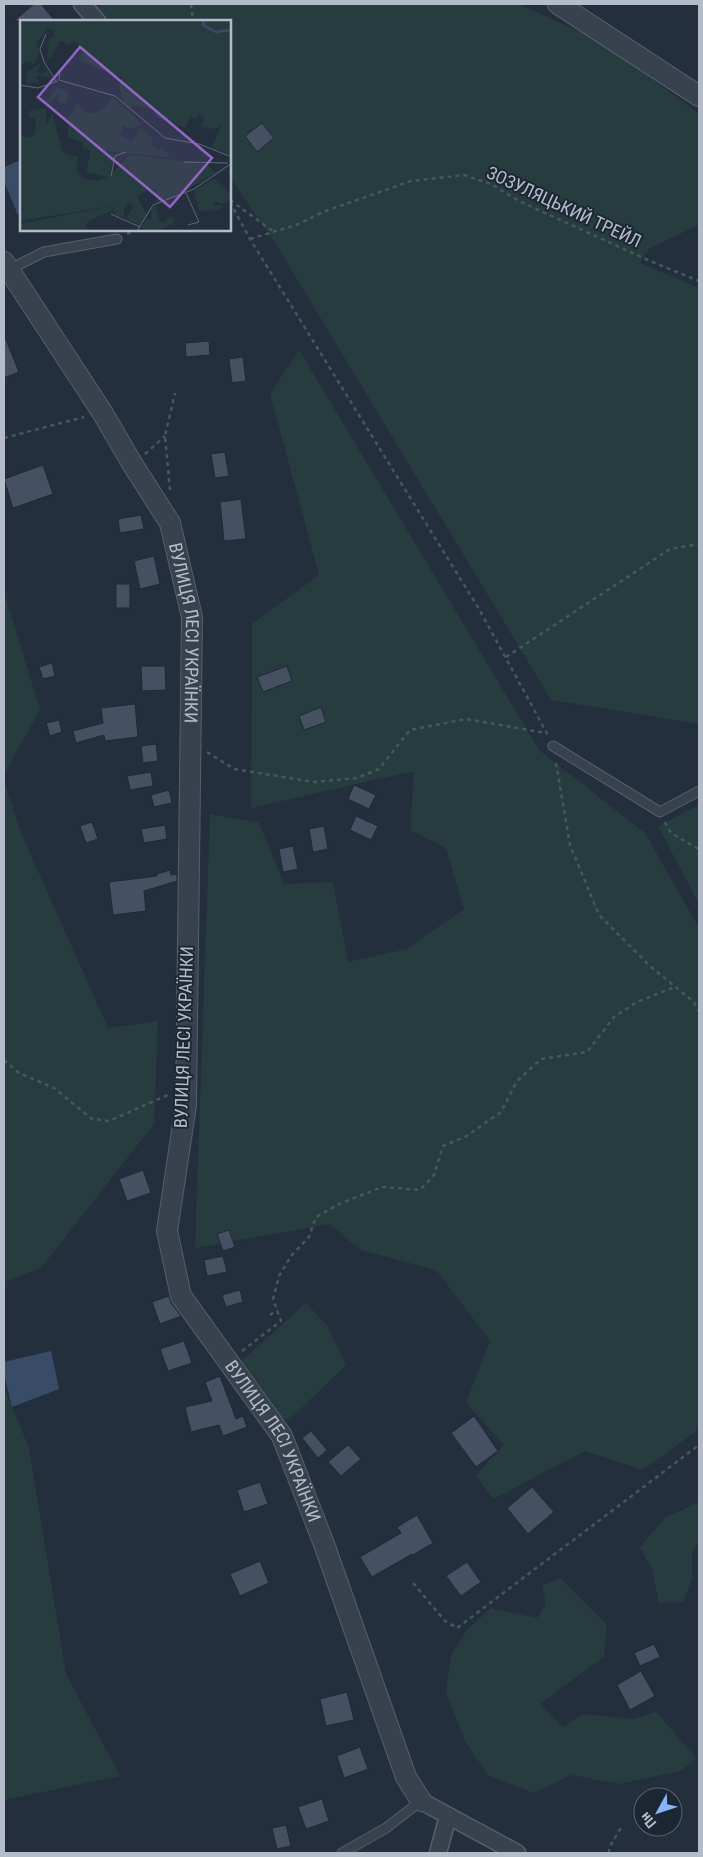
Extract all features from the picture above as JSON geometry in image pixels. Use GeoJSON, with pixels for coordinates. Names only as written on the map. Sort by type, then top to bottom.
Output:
{"type":"FeatureCollection","features":[{"type":"Feature","properties":{"kind":"street"},"geometry":{"type":"LineString","coordinates":[[82,4],[96,20]]}},
{"type":"Feature","properties":{"kind":"street"},"geometry":{"type":"LineString","coordinates":[[558,4],[699,96]]}},
{"type":"Feature","properties":{"kind":"street","name":"ВУЛИЦЯ ЛЕСІ УКРАЇНКИ"},"geometry":{"type":"LineString","coordinates":[[6,266],[102,412],[170,523],[192,617],[186,1099],[167,1231],[180,1296],[282,1436],[324,1544],[406,1777],[421,1801]]}},
{"type":"Feature","properties":{"kind":"street"},"geometry":{"type":"LineString","coordinates":[[421,1801],[517,1853]]}},
{"type":"Feature","properties":{"kind":"street"},"geometry":{"type":"LineString","coordinates":[[438,1853],[448,1816]]}},
{"type":"Feature","properties":{"kind":"lane"},"geometry":{"type":"LineString","coordinates":[[6,266],[44,252],[117,239]]}},
{"type":"Feature","properties":{"kind":"lane"},"geometry":{"type":"LineString","coordinates":[[554,746],[660,812],[699,791]]}},
{"type":"Feature","properties":{"kind":"lane"},"geometry":{"type":"LineString","coordinates":[[342,1853],[386,1828],[421,1801]]}},
{"type":"Feature","properties":{"kind":"path"},"geometry":{"type":"LineString","coordinates":[[190,4],[194,20]]}},
{"type":"Feature","properties":{"kind":"path","name":"ЗОЗУЛЯЦЬКИЙ ТРЕЙЛ"},"geometry":{"type":"LineString","coordinates":[[250,239],[296,225],[323,212],[411,181],[464,175],[491,184],[519,201],[650,261],[699,281]]}},
{"type":"Feature","properties":{"kind":"path"},"geometry":{"type":"LineString","coordinates":[[231,202],[274,232]]}},
{"type":"Feature","properties":{"kind":"path"},"geometry":{"type":"LineString","coordinates":[[231,203],[250,239],[479,609],[554,746],[570,845],[599,915],[651,967],[694,1002],[699,1012]]}},
{"type":"Feature","properties":{"kind":"path"},"geometry":{"type":"LineString","coordinates":[[170,497],[165,436],[175,393]]}},
{"type":"Feature","properties":{"kind":"path"},"geometry":{"type":"LineString","coordinates":[[4,438],[102,412]]}},
{"type":"Feature","properties":{"kind":"path"},"geometry":{"type":"LineString","coordinates":[[133,465],[165,436]]}},
{"type":"Feature","properties":{"kind":"path"},"geometry":{"type":"LineString","coordinates":[[506,657],[670,549],[699,544]]}},
{"type":"Feature","properties":{"kind":"path"},"geometry":{"type":"LineString","coordinates":[[191,742],[234,769],[314,782],[357,778],[379,768],[410,730],[466,719],[546,733]]}},
{"type":"Feature","properties":{"kind":"path"},"geometry":{"type":"LineString","coordinates":[[660,812],[671,833],[697,848],[699,855]]}},
{"type":"Feature","properties":{"kind":"path"},"geometry":{"type":"LineString","coordinates":[[227,1363],[281,1320],[273,1299],[279,1276],[291,1256],[309,1237],[316,1217],[339,1204],[382,1187],[420,1190],[434,1175],[443,1146],[465,1138],[501,1112],[517,1082],[542,1059],[587,1052],[614,1017],[637,1002],[675,987]]}},
{"type":"Feature","properties":{"kind":"path"},"geometry":{"type":"LineString","coordinates":[[4,1060],[19,1073],[54,1088],[92,1119],[109,1121],[168,1094],[186,1099]]}},
{"type":"Feature","properties":{"kind":"path"},"geometry":{"type":"LineString","coordinates":[[270,1315],[277,1310]]}},
{"type":"Feature","properties":{"kind":"path"},"geometry":{"type":"LineString","coordinates":[[413,1583],[444,1620],[457,1628],[699,1445]]}},
{"type":"Feature","properties":{"kind":"path"},"geometry":{"type":"LineString","coordinates":[[609,1853],[609,1848],[622,1826]]}},
{"type":"Feature","properties":{"kind":"green space"},"geometry":{"type":"Polygon","coordinates":[[[88,4],[519,4],[603,42],[699,114],[699,225],[650,248],[640,263],[699,288],[699,724],[551,700],[279,249],[231,178],[231,20],[103,20],[88,4]]]}},
{"type":"Feature","properties":{"kind":"green space"},"geometry":{"type":"Polygon","coordinates":[[[299,350],[539,750],[645,833],[699,928],[699,1429],[643,1470],[585,1451],[493,1499],[476,1475],[504,1445],[466,1403],[490,1341],[436,1270],[360,1250],[330,1224],[195,1248],[210,814],[259,823],[284,884],[333,882],[348,962],[407,949],[464,909],[446,848],[410,830],[414,771],[251,808],[252,624],[319,575],[270,394],[299,350]]]}},
{"type":"Feature","properties":{"kind":"green space"},"geometry":{"type":"Polygon","coordinates":[[[4,592],[40,710],[4,774],[4,592]]]}},
{"type":"Feature","properties":{"kind":"green space"},"geometry":{"type":"Polygon","coordinates":[[[4,780],[21,833],[108,1028],[158,1021],[154,1124],[41,1268],[4,1282],[4,780]]]}},
{"type":"Feature","properties":{"kind":"green space"},"geometry":{"type":"Polygon","coordinates":[[[699,805],[699,904],[658,826],[699,805]]]}},
{"type":"Feature","properties":{"kind":"green space"},"geometry":{"type":"Polygon","coordinates":[[[306,1303],[327,1325],[346,1365],[289,1420],[273,1414],[238,1364],[306,1303]]]}},
{"type":"Feature","properties":{"kind":"green space"},"geometry":{"type":"Polygon","coordinates":[[[4,1387],[29,1448],[66,1674],[120,1776],[4,1800],[4,1387]]]}},
{"type":"Feature","properties":{"kind":"green space"},"geometry":{"type":"Polygon","coordinates":[[[699,1502],[699,1540],[692,1552],[692,1579],[683,1602],[659,1603],[652,1569],[640,1547],[665,1518],[699,1502]]]}},
{"type":"Feature","properties":{"kind":"green space"},"geometry":{"type":"Polygon","coordinates":[[[560,1578],[607,1625],[604,1657],[540,1704],[564,1727],[581,1714],[633,1719],[656,1712],[696,1758],[681,1771],[619,1784],[572,1775],[534,1793],[488,1775],[466,1743],[446,1692],[451,1655],[466,1631],[491,1608],[537,1618],[546,1604],[542,1586],[560,1578]]]}},
{"type":"Feature","properties":{"kind":"water"},"geometry":{"type":"Polygon","coordinates":[[[20,160],[20,214],[18,215],[4,181],[4,167],[20,160]]]}},
{"type":"Feature","properties":{"kind":"water"},"geometry":{"type":"Polygon","coordinates":[[[51,1351],[59,1389],[12,1407],[4,1374],[4,1362],[51,1351]]]}},
{"type":"Feature","properties":{"kind":"building"},"geometry":{"type":"Polygon","coordinates":[[[34,4],[41,4],[54,20],[20,20],[14,21],[34,4]]]}},
{"type":"Feature","properties":{"kind":"building"},"geometry":{"type":"Polygon","coordinates":[[[262,123],[274,138],[257,152],[245,136],[262,123]]]}},
{"type":"Feature","properties":{"kind":"building"},"geometry":{"type":"Polygon","coordinates":[[[4,335],[19,372],[4,378],[4,335]]]}},
{"type":"Feature","properties":{"kind":"building"},"geometry":{"type":"Polygon","coordinates":[[[209,341],[210,355],[186,357],[185,343],[209,341]]]}},
{"type":"Feature","properties":{"kind":"building"},"geometry":{"type":"Polygon","coordinates":[[[243,357],[246,381],[232,383],[229,359],[243,357]]]}},
{"type":"Feature","properties":{"kind":"building"},"geometry":{"type":"Polygon","coordinates":[[[225,452],[229,476],[215,478],[211,454],[225,452]]]}},
{"type":"Feature","properties":{"kind":"building"},"geometry":{"type":"Polygon","coordinates":[[[43,465],[53,494],[13,508],[4,479],[43,465]]]}},
{"type":"Feature","properties":{"kind":"building"},"geometry":{"type":"Polygon","coordinates":[[[241,499],[246,539],[224,541],[220,502],[241,499]]]}},
{"type":"Feature","properties":{"kind":"building"},"geometry":{"type":"Polygon","coordinates":[[[141,515],[144,529],[120,533],[118,519],[141,515]]]}},
{"type":"Feature","properties":{"kind":"building"},"geometry":{"type":"Polygon","coordinates":[[[154,556],[160,584],[140,589],[134,561],[154,556]]]}},
{"type":"Feature","properties":{"kind":"building"},"geometry":{"type":"Polygon","coordinates":[[[116,584],[130,584],[130,608],[116,608],[116,584]]]}},
{"type":"Feature","properties":{"kind":"building"},"geometry":{"type":"Polygon","coordinates":[[[52,663],[55,676],[43,679],[39,667],[52,663]]]}},
{"type":"Feature","properties":{"kind":"building"},"geometry":{"type":"Polygon","coordinates":[[[141,666],[165,666],[166,690],[142,691],[141,666]]]}},
{"type":"Feature","properties":{"kind":"building"},"geometry":{"type":"Polygon","coordinates":[[[287,666],[292,681],[263,692],[257,677],[287,666]]]}},
{"type":"Feature","properties":{"kind":"building"},"geometry":{"type":"Polygon","coordinates":[[[135,704],[138,737],[105,741],[104,735],[76,743],[73,731],[103,723],[101,708],[135,704]]]}},
{"type":"Feature","properties":{"kind":"building"},"geometry":{"type":"Polygon","coordinates":[[[321,707],[326,722],[304,730],[299,716],[321,707]]]}},
{"type":"Feature","properties":{"kind":"building"},"geometry":{"type":"Polygon","coordinates":[[[59,720],[62,732],[50,736],[46,723],[59,720]]]}},
{"type":"Feature","properties":{"kind":"building"},"geometry":{"type":"Polygon","coordinates":[[[156,744],[158,761],[143,763],[141,746],[156,744]]]}},
{"type":"Feature","properties":{"kind":"building"},"geometry":{"type":"Polygon","coordinates":[[[151,772],[153,786],[130,790],[127,776],[151,772]]]}},
{"type":"Feature","properties":{"kind":"building"},"geometry":{"type":"Polygon","coordinates":[[[354,785],[376,795],[369,809],[348,799],[354,785]]]}},
{"type":"Feature","properties":{"kind":"building"},"geometry":{"type":"Polygon","coordinates":[[[169,790],[172,803],[154,807],[151,795],[169,790]]]}},
{"type":"Feature","properties":{"kind":"building"},"geometry":{"type":"Polygon","coordinates":[[[356,816],[378,826],[371,840],[350,830],[356,816]]]}},
{"type":"Feature","properties":{"kind":"building"},"geometry":{"type":"Polygon","coordinates":[[[92,822],[98,839],[86,843],[80,826],[92,822]]]}},
{"type":"Feature","properties":{"kind":"building"},"geometry":{"type":"Polygon","coordinates":[[[165,825],[167,839],[144,843],[141,829],[165,825]]]}},
{"type":"Feature","properties":{"kind":"building"},"geometry":{"type":"Polygon","coordinates":[[[324,826],[328,849],[313,852],[309,829],[324,826]]]}},
{"type":"Feature","properties":{"kind":"building"},"geometry":{"type":"Polygon","coordinates":[[[293,846],[298,869],[283,872],[279,849],[293,846]]]}},
{"type":"Feature","properties":{"kind":"building"},"geometry":{"type":"Polygon","coordinates":[[[170,870],[171,875],[177,874],[177,881],[144,891],[146,911],[113,915],[109,882],[157,876],[157,874],[170,870]]]}},
{"type":"Feature","properties":{"kind":"building"},"geometry":{"type":"Polygon","coordinates":[[[143,1170],[151,1193],[127,1201],[119,1179],[143,1170]]]}},
{"type":"Feature","properties":{"kind":"building"},"geometry":{"type":"Polygon","coordinates":[[[229,1230],[235,1247],[223,1251],[217,1234],[229,1230]]]}},
{"type":"Feature","properties":{"kind":"building"},"geometry":{"type":"Polygon","coordinates":[[[223,1256],[227,1272],[207,1276],[204,1260],[223,1256]]]}},
{"type":"Feature","properties":{"kind":"building"},"geometry":{"type":"Polygon","coordinates":[[[240,1290],[243,1302],[226,1307],[222,1295],[240,1290]]]}},
{"type":"Feature","properties":{"kind":"building"},"geometry":{"type":"Polygon","coordinates":[[[169,1296],[171,1303],[181,1316],[160,1324],[152,1302],[169,1296]]]}},
{"type":"Feature","properties":{"kind":"building"},"geometry":{"type":"Polygon","coordinates":[[[184,1341],[192,1363],[168,1371],[160,1349],[184,1341]]]}},
{"type":"Feature","properties":{"kind":"building"},"geometry":{"type":"Polygon","coordinates":[[[220,1376],[236,1419],[243,1416],[247,1427],[223,1436],[219,1425],[191,1432],[185,1407],[212,1401],[205,1382],[220,1376]]]}},
{"type":"Feature","properties":{"kind":"building"},"geometry":{"type":"Polygon","coordinates":[[[474,1416],[498,1451],[476,1467],[451,1433],[474,1416]]]}},
{"type":"Feature","properties":{"kind":"building"},"geometry":{"type":"Polygon","coordinates":[[[311,1431],[327,1450],[318,1458],[302,1438],[311,1431]]]}},
{"type":"Feature","properties":{"kind":"building"},"geometry":{"type":"Polygon","coordinates":[[[348,1445],[361,1459],[341,1476],[328,1462],[348,1445]]]}},
{"type":"Feature","properties":{"kind":"building"},"geometry":{"type":"Polygon","coordinates":[[[260,1482],[268,1504],[244,1512],[237,1490],[260,1482]]]}},
{"type":"Feature","properties":{"kind":"building"},"geometry":{"type":"Polygon","coordinates":[[[532,1487],[554,1512],[528,1534],[507,1508],[532,1487]]]}},
{"type":"Feature","properties":{"kind":"building"},"geometry":{"type":"Polygon","coordinates":[[[417,1515],[433,1543],[372,1577],[360,1557],[401,1533],[397,1527],[417,1515]]]}},
{"type":"Feature","properties":{"kind":"building"},"geometry":{"type":"Polygon","coordinates":[[[260,1561],[269,1583],[240,1596],[230,1574],[260,1561]]]}},
{"type":"Feature","properties":{"kind":"building"},"geometry":{"type":"Polygon","coordinates":[[[467,1562],[481,1582],[461,1596],[446,1576],[467,1562]]]}},
{"type":"Feature","properties":{"kind":"building"},"geometry":{"type":"Polygon","coordinates":[[[654,1644],[660,1657],[640,1666],[634,1653],[654,1644]]]}},
{"type":"Feature","properties":{"kind":"building"},"geometry":{"type":"Polygon","coordinates":[[[641,1671],[655,1696],[630,1710],[617,1685],[641,1671]]]}},
{"type":"Feature","properties":{"kind":"building"},"geometry":{"type":"Polygon","coordinates":[[[347,1692],[354,1720],[326,1726],[320,1699],[347,1692]]]}},
{"type":"Feature","properties":{"kind":"building"},"geometry":{"type":"Polygon","coordinates":[[[360,1747],[368,1769],[344,1778],[337,1756],[360,1747]]]}},
{"type":"Feature","properties":{"kind":"building"},"geometry":{"type":"Polygon","coordinates":[[[322,1799],[329,1821],[306,1829],[298,1807],[322,1799]]]}},
{"type":"Feature","properties":{"kind":"building"},"geometry":{"type":"Polygon","coordinates":[[[286,1825],[291,1846],[277,1849],[272,1828],[286,1825]]]}}]}
